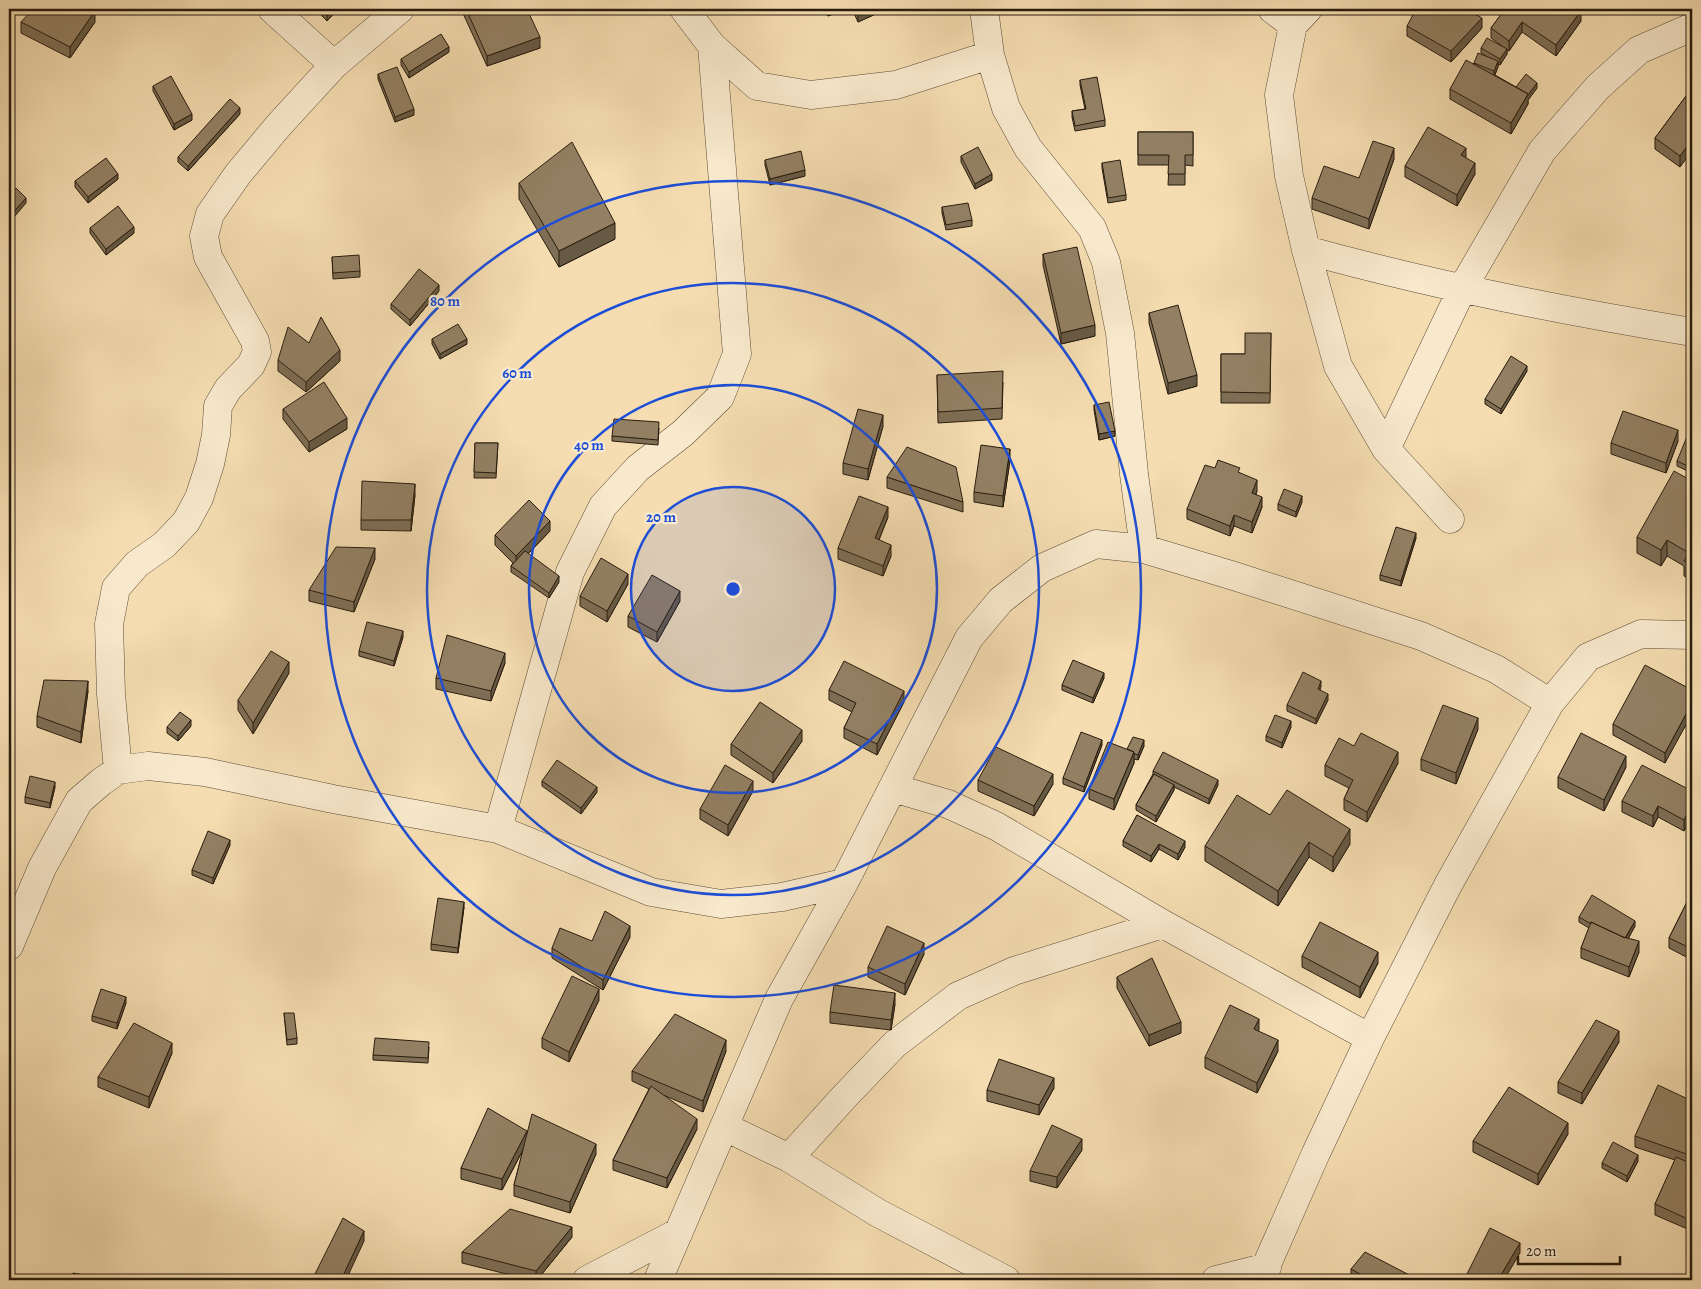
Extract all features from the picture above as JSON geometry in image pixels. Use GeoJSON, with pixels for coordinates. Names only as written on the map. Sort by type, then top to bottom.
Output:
{"type":"FeatureCollection","features":[{"type":"Feature","properties":{"kind":"street"},"geometry":{"type":"LineString","coordinates":[[272,9],[334,65]]}},
{"type":"Feature","properties":{"kind":"street"},"geometry":{"type":"LineString","coordinates":[[118,770],[111,694],[109,624],[116,588],[137,564],[164,545],[186,522],[198,498],[210,464],[216,435],[218,406],[228,389],[251,365],[257,352],[255,340],[208,257],[204,236],[210,214],[238,174],[279,124],[334,65],[400,9]]}},
{"type":"Feature","properties":{"kind":"street"},"geometry":{"type":"LineString","coordinates":[[684,9],[712,46],[758,86],[810,95],[896,85],[990,55]]}},
{"type":"Feature","properties":{"kind":"street"},"geometry":{"type":"LineString","coordinates":[[984,9],[990,55],[1006,108],[1028,148],[1092,228],[1106,262],[1120,333],[1134,474],[1144,549]]}},
{"type":"Feature","properties":{"kind":"street"},"geometry":{"type":"LineString","coordinates":[[1291,14],[1278,95],[1290,176],[1306,250],[1338,366],[1386,449],[1450,519]]}},
{"type":"Feature","properties":{"kind":"street"},"geometry":{"type":"LineString","coordinates":[[1386,449],[1462,289],[1542,151],[1598,87],[1639,50],[1692,27]]}},
{"type":"Feature","properties":{"kind":"street"},"geometry":{"type":"LineString","coordinates":[[498,829],[570,572],[602,506],[638,468],[682,434],[720,397],[737,354],[712,46]]}},
{"type":"Feature","properties":{"kind":"street"},"geometry":{"type":"LineString","coordinates":[[1306,250],[1384,272],[1462,289],[1692,332]]}},
{"type":"Feature","properties":{"kind":"street"},"geometry":{"type":"LineString","coordinates":[[658,1280],[779,999],[844,883],[969,638],[1001,600],[1042,568],[1096,544],[1144,549],[1421,636],[1496,669],[1550,703]]}},
{"type":"Feature","properties":{"kind":"street"},"geometry":{"type":"LineString","coordinates":[[1216,1280],[1264,1274],[1316,1153],[1370,1038],[1448,885],[1550,703],[1588,657],[1641,634],[1692,635]]}},
{"type":"Feature","properties":{"kind":"street"},"geometry":{"type":"LineString","coordinates":[[9,946],[42,868],[78,801],[100,782],[118,770],[148,766],[205,772],[343,801],[498,829],[651,892],[721,904],[782,897],[844,883]]}},
{"type":"Feature","properties":{"kind":"street"},"geometry":{"type":"LineString","coordinates":[[893,788],[948,804],[996,826],[1163,924],[1370,1038]]}},
{"type":"Feature","properties":{"kind":"street"},"geometry":{"type":"LineString","coordinates":[[789,1158],[844,1096],[895,1044],[958,996],[1014,971],[1163,924]]}},
{"type":"Feature","properties":{"kind":"street"},"geometry":{"type":"LineString","coordinates":[[725,1127],[789,1158],[878,1213],[1006,1280]]}},
{"type":"Feature","properties":{"kind":"street"},"geometry":{"type":"LineString","coordinates":[[587,1280],[679,1232]]}},
{"type":"Feature","properties":{"kind":"building"},"geometry":{"type":"Polygon","coordinates":[[[33,9],[90,9],[95,11],[70,47],[21,22],[33,9]]]}},
{"type":"Feature","properties":{"kind":"building"},"geometry":{"type":"Polygon","coordinates":[[[320,9],[333,9],[327,16],[320,9]]]}},
{"type":"Feature","properties":{"kind":"building"},"geometry":{"type":"Polygon","coordinates":[[[466,9],[527,9],[540,37],[487,56],[466,9]]]}},
{"type":"Feature","properties":{"kind":"building"},"geometry":{"type":"Polygon","coordinates":[[[1416,9],[1466,9],[1482,18],[1451,51],[1407,26],[1416,9]]]}},
{"type":"Feature","properties":{"kind":"building"},"geometry":{"type":"Polygon","coordinates":[[[1505,9],[1578,9],[1581,11],[1556,45],[1522,22],[1509,41],[1491,28],[1505,9]]]}},
{"type":"Feature","properties":{"kind":"building"},"geometry":{"type":"Polygon","coordinates":[[[441,34],[449,47],[409,72],[401,59],[441,34]]]}},
{"type":"Feature","properties":{"kind":"building"},"geometry":{"type":"Polygon","coordinates":[[[1487,38],[1507,49],[1500,59],[1481,48],[1487,38]]]}},
{"type":"Feature","properties":{"kind":"building"},"geometry":{"type":"Polygon","coordinates":[[[1478,53],[1498,61],[1494,71],[1474,63],[1478,53]]]}},
{"type":"Feature","properties":{"kind":"building"},"geometry":{"type":"Polygon","coordinates":[[[1466,60],[1528,94],[1511,123],[1450,89],[1466,60]]]}},
{"type":"Feature","properties":{"kind":"building"},"geometry":{"type":"Polygon","coordinates":[[[397,67],[414,109],[395,117],[378,74],[397,67]]]}},
{"type":"Feature","properties":{"kind":"building"},"geometry":{"type":"Polygon","coordinates":[[[1526,74],[1537,83],[1528,95],[1516,87],[1526,74]]]}},
{"type":"Feature","properties":{"kind":"building"},"geometry":{"type":"Polygon","coordinates":[[[171,76],[192,114],[174,124],[153,86],[171,76]]]}},
{"type":"Feature","properties":{"kind":"building"},"geometry":{"type":"Polygon","coordinates":[[[1097,77],[1105,120],[1075,126],[1072,111],[1086,109],[1080,80],[1097,77]]]}},
{"type":"Feature","properties":{"kind":"building"},"geometry":{"type":"Polygon","coordinates":[[[1692,88],[1692,140],[1680,156],[1655,138],[1692,88]]]}},
{"type":"Feature","properties":{"kind":"building"},"geometry":{"type":"Polygon","coordinates":[[[230,99],[240,108],[188,166],[178,157],[230,99]]]}},
{"type":"Feature","properties":{"kind":"building"},"geometry":{"type":"Polygon","coordinates":[[[1428,127],[1466,148],[1461,155],[1475,163],[1457,195],[1405,166],[1428,127]]]}},
{"type":"Feature","properties":{"kind":"building"},"geometry":{"type":"Polygon","coordinates":[[[1138,132],[1193,132],[1193,155],[1185,155],[1185,174],[1168,174],[1169,155],[1138,155],[1138,132]]]}},
{"type":"Feature","properties":{"kind":"building"},"geometry":{"type":"Polygon","coordinates":[[[1373,141],[1394,148],[1369,219],[1312,198],[1324,166],[1359,178],[1373,141]]]}},
{"type":"Feature","properties":{"kind":"building"},"geometry":{"type":"Polygon","coordinates":[[[572,142],[615,223],[559,251],[519,183],[572,142]]]}},
{"type":"Feature","properties":{"kind":"building"},"geometry":{"type":"Polygon","coordinates":[[[978,147],[992,174],[975,184],[961,156],[978,147]]]}},
{"type":"Feature","properties":{"kind":"building"},"geometry":{"type":"Polygon","coordinates":[[[801,151],[805,170],[770,179],[765,160],[801,151]]]}},
{"type":"Feature","properties":{"kind":"building"},"geometry":{"type":"Polygon","coordinates":[[[106,158],[118,174],[88,197],[75,181],[106,158]]]}},
{"type":"Feature","properties":{"kind":"building"},"geometry":{"type":"Polygon","coordinates":[[[1120,160],[1126,195],[1108,198],[1102,163],[1120,160]]]}},
{"type":"Feature","properties":{"kind":"building"},"geometry":{"type":"Polygon","coordinates":[[[16,188],[26,198],[9,217],[9,196],[16,188]]]}},
{"type":"Feature","properties":{"kind":"building"},"geometry":{"type":"Polygon","coordinates":[[[968,203],[972,220],[946,225],[942,207],[968,203]]]}},
{"type":"Feature","properties":{"kind":"building"},"geometry":{"type":"Polygon","coordinates":[[[118,206],[134,227],[106,249],[90,228],[118,206]]]}},
{"type":"Feature","properties":{"kind":"building"},"geometry":{"type":"Polygon","coordinates":[[[1077,247],[1095,325],[1061,333],[1043,254],[1077,247]]]}},
{"type":"Feature","properties":{"kind":"building"},"geometry":{"type":"Polygon","coordinates":[[[359,255],[360,271],[333,273],[332,257],[359,255]]]}},
{"type":"Feature","properties":{"kind":"building"},"geometry":{"type":"Polygon","coordinates":[[[419,269],[439,285],[410,320],[391,304],[419,269]]]}},
{"type":"Feature","properties":{"kind":"building"},"geometry":{"type":"Polygon","coordinates":[[[1178,305],[1197,375],[1168,383],[1149,313],[1178,305]]]}},
{"type":"Feature","properties":{"kind":"building"},"geometry":{"type":"Polygon","coordinates":[[[321,317],[340,350],[306,382],[278,360],[288,327],[309,343],[321,317]]]}},
{"type":"Feature","properties":{"kind":"building"},"geometry":{"type":"Polygon","coordinates":[[[458,324],[467,339],[440,354],[432,339],[458,324]]]}},
{"type":"Feature","properties":{"kind":"building"},"geometry":{"type":"Polygon","coordinates":[[[1245,333],[1271,333],[1270,393],[1221,392],[1221,354],[1245,354],[1245,333]]]}},
{"type":"Feature","properties":{"kind":"building"},"geometry":{"type":"Polygon","coordinates":[[[1511,356],[1527,366],[1501,409],[1485,399],[1511,356]]]}},
{"type":"Feature","properties":{"kind":"building"},"geometry":{"type":"Polygon","coordinates":[[[1003,371],[1002,408],[938,412],[937,375],[1003,371]]]}},
{"type":"Feature","properties":{"kind":"building"},"geometry":{"type":"Polygon","coordinates":[[[324,382],[347,418],[309,442],[283,409],[324,382]]]}},
{"type":"Feature","properties":{"kind":"building"},"geometry":{"type":"Polygon","coordinates":[[[1109,402],[1115,431],[1099,434],[1094,405],[1109,402]]]}},
{"type":"Feature","properties":{"kind":"building"},"geometry":{"type":"Polygon","coordinates":[[[858,409],[883,415],[868,469],[843,463],[858,409]]]}},
{"type":"Feature","properties":{"kind":"building"},"geometry":{"type":"Polygon","coordinates":[[[1623,411],[1678,430],[1666,463],[1611,443],[1623,411]]]}},
{"type":"Feature","properties":{"kind":"building"},"geometry":{"type":"Polygon","coordinates":[[[614,419],[659,422],[658,440],[612,436],[614,419]]]}},
{"type":"Feature","properties":{"kind":"building"},"geometry":{"type":"Polygon","coordinates":[[[1688,434],[1692,436],[1692,468],[1677,461],[1688,434]]]}},
{"type":"Feature","properties":{"kind":"building"},"geometry":{"type":"Polygon","coordinates":[[[475,443],[498,443],[496,473],[474,472],[475,443]]]}},
{"type":"Feature","properties":{"kind":"building"},"geometry":{"type":"Polygon","coordinates":[[[981,445],[1010,449],[1003,496],[974,492],[981,445]]]}},
{"type":"Feature","properties":{"kind":"building"},"geometry":{"type":"Polygon","coordinates":[[[907,447],[956,467],[963,502],[887,477],[907,447]]]}},
{"type":"Feature","properties":{"kind":"building"},"geometry":{"type":"Polygon","coordinates":[[[1218,460],[1240,468],[1238,472],[1257,480],[1252,493],[1262,497],[1252,522],[1234,515],[1230,526],[1187,509],[1205,465],[1215,468],[1218,460]]]}},
{"type":"Feature","properties":{"kind":"building"},"geometry":{"type":"Polygon","coordinates":[[[1674,471],[1692,481],[1692,565],[1684,561],[1689,553],[1667,540],[1661,550],[1637,537],[1674,471]]]}},
{"type":"Feature","properties":{"kind":"building"},"geometry":{"type":"Polygon","coordinates":[[[362,481],[415,484],[411,520],[361,520],[362,481]]]}},
{"type":"Feature","properties":{"kind":"building"},"geometry":{"type":"Polygon","coordinates":[[[1284,489],[1302,496],[1296,512],[1278,504],[1284,489]]]}},
{"type":"Feature","properties":{"kind":"building"},"geometry":{"type":"Polygon","coordinates":[[[859,496],[888,507],[875,538],[891,545],[883,566],[838,548],[859,496]]]}},
{"type":"Feature","properties":{"kind":"building"},"geometry":{"type":"Polygon","coordinates":[[[529,500],[550,521],[516,556],[495,535],[529,500]]]}},
{"type":"Feature","properties":{"kind":"building"},"geometry":{"type":"Polygon","coordinates":[[[1396,527],[1416,533],[1401,581],[1380,575],[1396,527]]]}},
{"type":"Feature","properties":{"kind":"building"},"geometry":{"type":"Polygon","coordinates":[[[336,547],[375,548],[354,602],[309,590],[336,547]]]}},
{"type":"Feature","properties":{"kind":"building"},"geometry":{"type":"Polygon","coordinates":[[[525,551],[559,576],[549,593],[511,566],[525,551]]]}},
{"type":"Feature","properties":{"kind":"building"},"geometry":{"type":"Polygon","coordinates":[[[601,558],[628,574],[607,611],[580,596],[601,558]]]}},
{"type":"Feature","properties":{"kind":"building"},"geometry":{"type":"Polygon","coordinates":[[[652,575],[680,591],[657,632],[628,616],[652,575]]]}},
{"type":"Feature","properties":{"kind":"building"},"geometry":{"type":"Polygon","coordinates":[[[367,622],[403,631],[394,661],[359,651],[367,622]]]}},
{"type":"Feature","properties":{"kind":"building"},"geometry":{"type":"Polygon","coordinates":[[[447,635],[505,653],[491,691],[436,678],[447,635]]]}},
{"type":"Feature","properties":{"kind":"building"},"geometry":{"type":"Polygon","coordinates":[[[271,651],[289,662],[253,723],[238,700],[271,651]]]}},
{"type":"Feature","properties":{"kind":"building"},"geometry":{"type":"Polygon","coordinates":[[[1073,660],[1104,673],[1093,698],[1062,685],[1073,660]]]}},
{"type":"Feature","properties":{"kind":"building"},"geometry":{"type":"Polygon","coordinates":[[[844,661],[904,691],[877,744],[844,728],[856,703],[829,690],[844,661]]]}},
{"type":"Feature","properties":{"kind":"building"},"geometry":{"type":"Polygon","coordinates":[[[1645,665],[1692,690],[1692,703],[1665,753],[1613,724],[1645,665]]]}},
{"type":"Feature","properties":{"kind":"building"},"geometry":{"type":"Polygon","coordinates":[[[1303,672],[1321,681],[1318,689],[1328,694],[1316,719],[1287,705],[1303,672]]]}},
{"type":"Feature","properties":{"kind":"building"},"geometry":{"type":"Polygon","coordinates":[[[44,680],[88,681],[81,732],[37,716],[44,680]]]}},
{"type":"Feature","properties":{"kind":"building"},"geometry":{"type":"Polygon","coordinates":[[[760,702],[802,730],[773,773],[731,744],[760,702]]]}},
{"type":"Feature","properties":{"kind":"building"},"geometry":{"type":"Polygon","coordinates":[[[1443,705],[1478,718],[1456,773],[1421,759],[1443,705]]]}},
{"type":"Feature","properties":{"kind":"building"},"geometry":{"type":"Polygon","coordinates":[[[180,712],[191,720],[178,736],[167,727],[180,712]]]}},
{"type":"Feature","properties":{"kind":"building"},"geometry":{"type":"Polygon","coordinates":[[[1275,715],[1291,721],[1282,743],[1266,736],[1275,715]]]}},
{"type":"Feature","properties":{"kind":"building"},"geometry":{"type":"Polygon","coordinates":[[[1081,732],[1102,740],[1084,787],[1063,778],[1081,732]]]}},
{"type":"Feature","properties":{"kind":"building"},"geometry":{"type":"Polygon","coordinates":[[[1361,733],[1398,752],[1367,812],[1344,799],[1353,780],[1325,765],[1339,738],[1354,746],[1361,733]]]}},
{"type":"Feature","properties":{"kind":"building"},"geometry":{"type":"Polygon","coordinates":[[[1581,733],[1626,756],[1604,800],[1558,777],[1581,733]]]}},
{"type":"Feature","properties":{"kind":"building"},"geometry":{"type":"Polygon","coordinates":[[[1133,737],[1144,740],[1138,755],[1127,749],[1133,737]]]}},
{"type":"Feature","properties":{"kind":"building"},"geometry":{"type":"Polygon","coordinates":[[[1108,742],[1134,752],[1114,799],[1089,789],[1108,742]]]}},
{"type":"Feature","properties":{"kind":"building"},"geometry":{"type":"Polygon","coordinates":[[[996,747],[1053,774],[1034,806],[978,780],[996,747]]]}},
{"type":"Feature","properties":{"kind":"building"},"geometry":{"type":"Polygon","coordinates":[[[1163,752],[1218,780],[1209,799],[1153,771],[1163,752]]]}},
{"type":"Feature","properties":{"kind":"building"},"geometry":{"type":"Polygon","coordinates":[[[557,760],[597,787],[581,808],[542,781],[557,760]]]}},
{"type":"Feature","properties":{"kind":"building"},"geometry":{"type":"Polygon","coordinates":[[[725,765],[753,781],[728,825],[700,809],[725,765]]]}},
{"type":"Feature","properties":{"kind":"building"},"geometry":{"type":"Polygon","coordinates":[[[1642,765],[1692,791],[1692,804],[1684,820],[1658,806],[1653,816],[1622,801],[1642,765]]]}},
{"type":"Feature","properties":{"kind":"building"},"geometry":{"type":"Polygon","coordinates":[[[1154,774],[1174,785],[1156,816],[1136,805],[1154,774]]]}},
{"type":"Feature","properties":{"kind":"building"},"geometry":{"type":"Polygon","coordinates":[[[30,776],[55,782],[50,803],[25,797],[30,776]]]}},
{"type":"Feature","properties":{"kind":"building"},"geometry":{"type":"Polygon","coordinates":[[[1287,790],[1350,829],[1333,857],[1309,842],[1278,891],[1205,846],[1237,795],[1270,815],[1287,790]]]}},
{"type":"Feature","properties":{"kind":"building"},"geometry":{"type":"Polygon","coordinates":[[[1137,815],[1185,841],[1178,854],[1159,844],[1151,856],[1123,841],[1137,815]]]}},
{"type":"Feature","properties":{"kind":"building"},"geometry":{"type":"Polygon","coordinates":[[[208,831],[230,840],[213,878],[192,870],[208,831]]]}},
{"type":"Feature","properties":{"kind":"building"},"geometry":{"type":"Polygon","coordinates":[[[1692,892],[1692,949],[1669,938],[1692,892]]]}},
{"type":"Feature","properties":{"kind":"building"},"geometry":{"type":"Polygon","coordinates":[[[1592,895],[1635,921],[1625,938],[1579,917],[1592,895]]]}},
{"type":"Feature","properties":{"kind":"building"},"geometry":{"type":"Polygon","coordinates":[[[438,898],[464,902],[458,948],[431,944],[438,898]]]}},
{"type":"Feature","properties":{"kind":"building"},"geometry":{"type":"Polygon","coordinates":[[[605,911],[630,926],[603,980],[552,948],[560,928],[592,941],[605,911]]]}},
{"type":"Feature","properties":{"kind":"building"},"geometry":{"type":"Polygon","coordinates":[[[1320,922],[1378,952],[1360,987],[1302,956],[1320,922]]]}},
{"type":"Feature","properties":{"kind":"building"},"geometry":{"type":"Polygon","coordinates":[[[1591,922],[1623,937],[1639,941],[1629,967],[1581,948],[1591,922]]]}},
{"type":"Feature","properties":{"kind":"building"},"geometry":{"type":"Polygon","coordinates":[[[887,926],[924,943],[905,984],[868,967],[887,926]]]}},
{"type":"Feature","properties":{"kind":"building"},"geometry":{"type":"Polygon","coordinates":[[[1152,958],[1181,1022],[1149,1035],[1117,977],[1152,958]]]}},
{"type":"Feature","properties":{"kind":"building"},"geometry":{"type":"Polygon","coordinates":[[[572,976],[599,989],[569,1052],[542,1038],[572,976]]]}},
{"type":"Feature","properties":{"kind":"building"},"geometry":{"type":"Polygon","coordinates":[[[834,985],[895,993],[891,1020],[830,1012],[834,985]]]}},
{"type":"Feature","properties":{"kind":"building"},"geometry":{"type":"Polygon","coordinates":[[[101,989],[126,997],[117,1023],[92,1016],[101,989]]]}},
{"type":"Feature","properties":{"kind":"building"},"geometry":{"type":"Polygon","coordinates":[[[1230,1005],[1259,1019],[1254,1029],[1278,1040],[1257,1083],[1205,1057],[1230,1005]]]}},
{"type":"Feature","properties":{"kind":"building"},"geometry":{"type":"Polygon","coordinates":[[[284,1013],[294,1013],[297,1038],[287,1040],[284,1013]]]}},
{"type":"Feature","properties":{"kind":"building"},"geometry":{"type":"Polygon","coordinates":[[[675,1014],[726,1040],[703,1101],[632,1071],[675,1014]]]}},
{"type":"Feature","properties":{"kind":"building"},"geometry":{"type":"Polygon","coordinates":[[[1596,1020],[1619,1031],[1582,1093],[1558,1082],[1596,1020]]]}},
{"type":"Feature","properties":{"kind":"building"},"geometry":{"type":"Polygon","coordinates":[[[134,1023],[172,1043],[149,1097],[98,1077],[134,1023]]]}},
{"type":"Feature","properties":{"kind":"building"},"geometry":{"type":"Polygon","coordinates":[[[375,1038],[429,1042],[428,1058],[373,1055],[375,1038]]]}},
{"type":"Feature","properties":{"kind":"building"},"geometry":{"type":"Polygon","coordinates":[[[999,1059],[1054,1078],[1039,1105],[987,1090],[999,1059]]]}},
{"type":"Feature","properties":{"kind":"building"},"geometry":{"type":"Polygon","coordinates":[[[1658,1085],[1692,1101],[1692,1117],[1687,1127],[1692,1129],[1692,1156],[1635,1136],[1658,1085]]]}},
{"type":"Feature","properties":{"kind":"building"},"geometry":{"type":"Polygon","coordinates":[[[651,1086],[697,1119],[667,1178],[613,1160],[651,1086]]]}},
{"type":"Feature","properties":{"kind":"building"},"geometry":{"type":"Polygon","coordinates":[[[1509,1087],[1568,1123],[1538,1174],[1473,1141],[1509,1087]]]}},
{"type":"Feature","properties":{"kind":"building"},"geometry":{"type":"Polygon","coordinates":[[[488,1108],[527,1131],[502,1179],[461,1168],[488,1108]]]}},
{"type":"Feature","properties":{"kind":"building"},"geometry":{"type":"Polygon","coordinates":[[[532,1114],[596,1144],[570,1202],[514,1185],[532,1114]]]}},
{"type":"Feature","properties":{"kind":"building"},"geometry":{"type":"Polygon","coordinates":[[[1052,1125],[1082,1139],[1057,1177],[1030,1171],[1052,1125]]]}},
{"type":"Feature","properties":{"kind":"building"},"geometry":{"type":"Polygon","coordinates":[[[1613,1142],[1638,1155],[1627,1176],[1602,1163],[1613,1142]]]}},
{"type":"Feature","properties":{"kind":"building"},"geometry":{"type":"Polygon","coordinates":[[[1676,1157],[1692,1164],[1692,1221],[1655,1204],[1676,1157]]]}},
{"type":"Feature","properties":{"kind":"building"},"geometry":{"type":"Polygon","coordinates":[[[510,1209],[572,1227],[536,1271],[462,1252],[510,1209]]]}},
{"type":"Feature","properties":{"kind":"building"},"geometry":{"type":"Polygon","coordinates":[[[343,1218],[364,1231],[341,1280],[312,1280],[343,1218]]]}},
{"type":"Feature","properties":{"kind":"building"},"geometry":{"type":"Polygon","coordinates":[[[1490,1228],[1520,1243],[1498,1280],[1464,1280],[1490,1228]]]}},
{"type":"Feature","properties":{"kind":"building"},"geometry":{"type":"Polygon","coordinates":[[[1365,1252],[1419,1280],[1371,1280],[1351,1269],[1365,1252]]]}},
{"type":"Feature","properties":{"kind":"building"},"geometry":{"type":"Polygon","coordinates":[[[73,1273],[95,1277],[94,1280],[71,1280],[73,1273]]]}}]}
